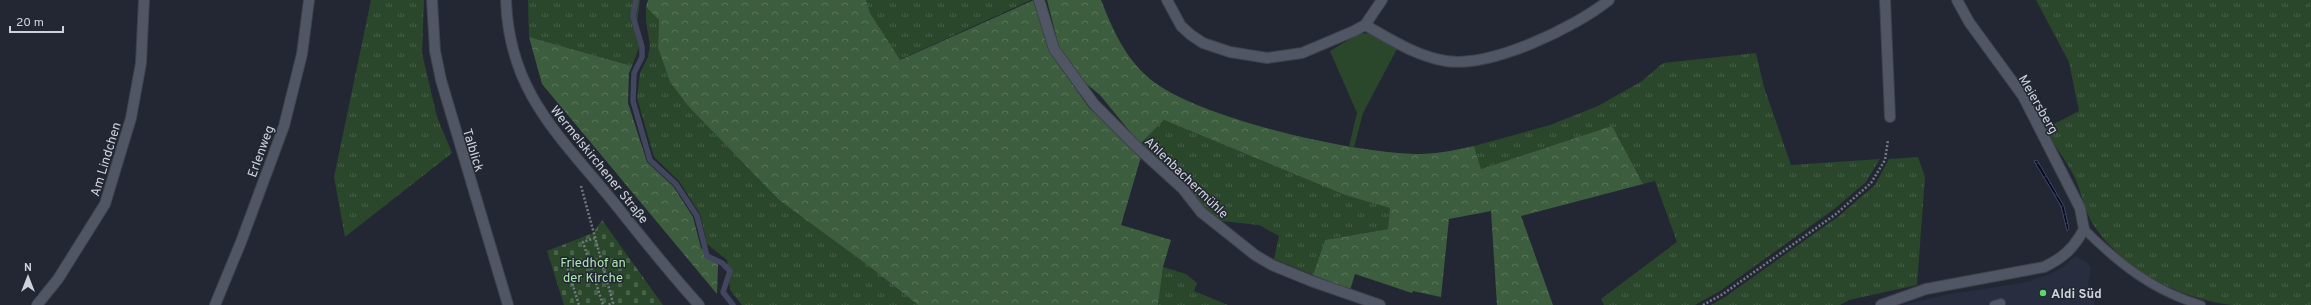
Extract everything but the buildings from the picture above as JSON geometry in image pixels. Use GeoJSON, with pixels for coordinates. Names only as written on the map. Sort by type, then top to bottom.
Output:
{"type":"FeatureCollection","features":[{"type":"Feature","properties":{"kind":"street","name":"Am Lindchen"},"geometry":{"type":"LineString","coordinates":[[37,305],[58,279],[105,204],[132,110],[141,63],[144,0]]}},
{"type":"Feature","properties":{"kind":"street","name":"Erlenweg"},"geometry":{"type":"LineString","coordinates":[[218,304],[284,126],[302,54],[309,0]]}},
{"type":"Feature","properties":{"kind":"street","name":"Talblick"},"geometry":{"type":"LineString","coordinates":[[432,0],[435,51],[441,80],[508,305]]}},
{"type":"Feature","properties":{"kind":"street","name":"Wermelskirchener Straße"},"geometry":{"type":"LineString","coordinates":[[506,0],[507,25],[517,66],[548,124],[699,305]]}},
{"type":"Feature","properties":{"kind":"street","name":"Ahlenbachermühle"},"geometry":{"type":"LineString","coordinates":[[1039,0],[1054,49],[1094,104],[1183,190],[1201,212],[1255,255],[1272,265],[1311,281],[1380,305]]}},
{"type":"Feature","properties":{"kind":"street"},"geometry":{"type":"LineString","coordinates":[[1167,0],[1181,26],[1191,35],[1217,48],[1250,56],[1285,57],[1302,53],[1365,25],[1382,0]]}},
{"type":"Feature","properties":{"kind":"street"},"geometry":{"type":"LineString","coordinates":[[1365,25],[1403,46],[1424,54],[1446,61],[1468,60],[1490,56],[1549,36],[1585,17],[1609,0]]}},
{"type":"Feature","properties":{"kind":"street"},"geometry":{"type":"LineString","coordinates":[[1885,0],[1890,117]]}},
{"type":"Feature","properties":{"kind":"street","name":"Meiersberg"},"geometry":{"type":"LineString","coordinates":[[1957,0],[1969,22],[2022,96],[2080,208],[2084,229]]}},
{"type":"Feature","properties":{"kind":"street"},"geometry":{"type":"LineString","coordinates":[[1881,305],[1926,290],[2044,268],[2059,260],[2072,248],[2084,229]]}},
{"type":"Feature","properties":{"kind":"lane"},"geometry":{"type":"LineString","coordinates":[[2084,229],[2109,254],[2148,283],[2201,305]]}},
{"type":"Feature","properties":{"kind":"path"},"geometry":{"type":"LineString","coordinates":[[1703,305],[1722,294],[1836,214],[1871,183],[1885,160],[1888,140]]}},
{"type":"Feature","properties":{"kind":"path"},"geometry":{"type":"LineString","coordinates":[[580,182],[613,304],[608,305]]}},
{"type":"Feature","properties":{"kind":"path"},"geometry":{"type":"LineString","coordinates":[[595,238],[583,242],[603,305]]}},
{"type":"Feature","properties":{"kind":"path"},"geometry":{"type":"LineString","coordinates":[[564,257],[579,305]]}},
{"type":"Feature","properties":{"kind":"shaded area"},"geometry":{"type":"Polygon","coordinates":[[[2075,256],[2087,262],[2091,268],[2088,283],[2095,305],[1902,305],[1945,295],[2027,282],[2052,273],[2065,266],[2075,256]]]}},
{"type":"Feature","properties":{"kind":"green space"},"geometry":{"type":"Polygon","coordinates":[[[371,0],[424,0],[422,53],[437,117],[452,153],[345,237],[334,177],[371,0]]]}},
{"type":"Feature","properties":{"kind":"green space"},"geometry":{"type":"Polygon","coordinates":[[[528,0],[640,0],[637,22],[640,45],[632,66],[529,37],[528,0]]]}},
{"type":"Feature","properties":{"kind":"green space"},"geometry":{"type":"Polygon","coordinates":[[[648,0],[866,0],[870,13],[900,60],[1034,0],[1049,51],[1089,108],[1112,126],[1141,157],[1121,225],[1171,240],[1163,267],[1158,305],[918,305],[870,267],[779,200],[688,106],[670,82],[658,48],[659,20],[646,7],[648,0]]]}},
{"type":"Feature","properties":{"kind":"green space"},"geometry":{"type":"Polygon","coordinates":[[[866,0],[1031,0],[899,60],[870,13],[866,0]]]}},
{"type":"Feature","properties":{"kind":"green space"},"geometry":{"type":"Polygon","coordinates":[[[1047,0],[1101,0],[1115,33],[1127,53],[1133,62],[1150,79],[1173,94],[1204,108],[1241,121],[1322,141],[1395,153],[1429,154],[1474,146],[1481,169],[1612,126],[1643,184],[1521,216],[1553,305],[1497,305],[1491,211],[1449,219],[1441,297],[1413,291],[1412,293],[1355,274],[1350,290],[1313,275],[1325,240],[1388,229],[1390,208],[1345,195],[1164,120],[1140,144],[1100,95],[1083,81],[1059,47],[1047,0]]]}},
{"type":"Feature","properties":{"kind":"green space"},"geometry":{"type":"Polygon","coordinates":[[[2036,0],[2311,0],[2311,305],[2232,305],[2212,302],[2173,289],[2155,280],[2137,269],[2106,242],[2091,221],[2072,172],[2044,129],[2079,111],[2069,62],[2036,0]]]}},
{"type":"Feature","properties":{"kind":"green space"},"geometry":{"type":"Polygon","coordinates":[[[646,7],[659,20],[658,48],[670,82],[688,106],[779,200],[870,267],[918,305],[742,305],[730,290],[727,260],[707,244],[700,214],[679,181],[654,157],[637,98],[640,73],[648,57],[650,45],[646,21],[646,7]]]}},
{"type":"Feature","properties":{"kind":"green space"},"geometry":{"type":"Polygon","coordinates":[[[1360,33],[1370,34],[1397,49],[1363,113],[1354,147],[1349,146],[1357,113],[1330,51],[1360,33]]]}},
{"type":"Feature","properties":{"kind":"green space"},"geometry":{"type":"Polygon","coordinates":[[[529,37],[632,66],[629,73],[628,103],[647,162],[673,186],[693,217],[701,248],[718,265],[717,294],[542,84],[529,37]]]}},
{"type":"Feature","properties":{"kind":"green space"},"geometry":{"type":"Polygon","coordinates":[[[1756,53],[1764,87],[1791,165],[1880,159],[1866,182],[1833,210],[1720,291],[1695,305],[1604,305],[1601,299],[1677,242],[1655,181],[1643,184],[1612,127],[1481,169],[1474,146],[1550,125],[1598,106],[1642,81],[1663,63],[1756,53]]]}},
{"type":"Feature","properties":{"kind":"green space"},"geometry":{"type":"Polygon","coordinates":[[[1164,120],[1345,195],[1391,208],[1388,229],[1325,240],[1313,275],[1274,259],[1279,236],[1259,225],[1222,221],[1203,206],[1186,187],[1140,144],[1164,120]]]}},
{"type":"Feature","properties":{"kind":"green space"},"geometry":{"type":"Polygon","coordinates":[[[1918,157],[1925,177],[1917,285],[1849,300],[1840,305],[1711,305],[1725,297],[1839,216],[1875,185],[1889,159],[1918,157]]]}},
{"type":"Feature","properties":{"kind":"green space","name":"Friedhof an der Kirche"},"geometry":{"type":"Polygon","coordinates":[[[602,220],[663,305],[564,305],[547,251],[593,233],[602,220]]]}},
{"type":"Feature","properties":{"kind":"green space"},"geometry":{"type":"Polygon","coordinates":[[[1163,267],[1186,274],[1197,283],[1194,291],[1228,305],[1158,305],[1163,267]]]}},
{"type":"Feature","properties":{"kind":"water"},"geometry":{"type":"Polygon","coordinates":[[[2037,160],[2064,206],[2069,229],[2067,231],[2061,206],[2034,161],[2037,160]]]}},
{"type":"Feature","properties":{"kind":"waterway"},"geometry":{"type":"LineString","coordinates":[[636,0],[633,16],[642,47],[642,57],[634,73],[633,101],[650,160],[676,184],[697,216],[707,256],[722,263],[730,271],[723,292],[733,305]]}},
{"type":"Feature","properties":{"kind":"place","name":"Aldi Süd"},"geometry":{"type":"Point","coordinates":[2043,293]}}]}
